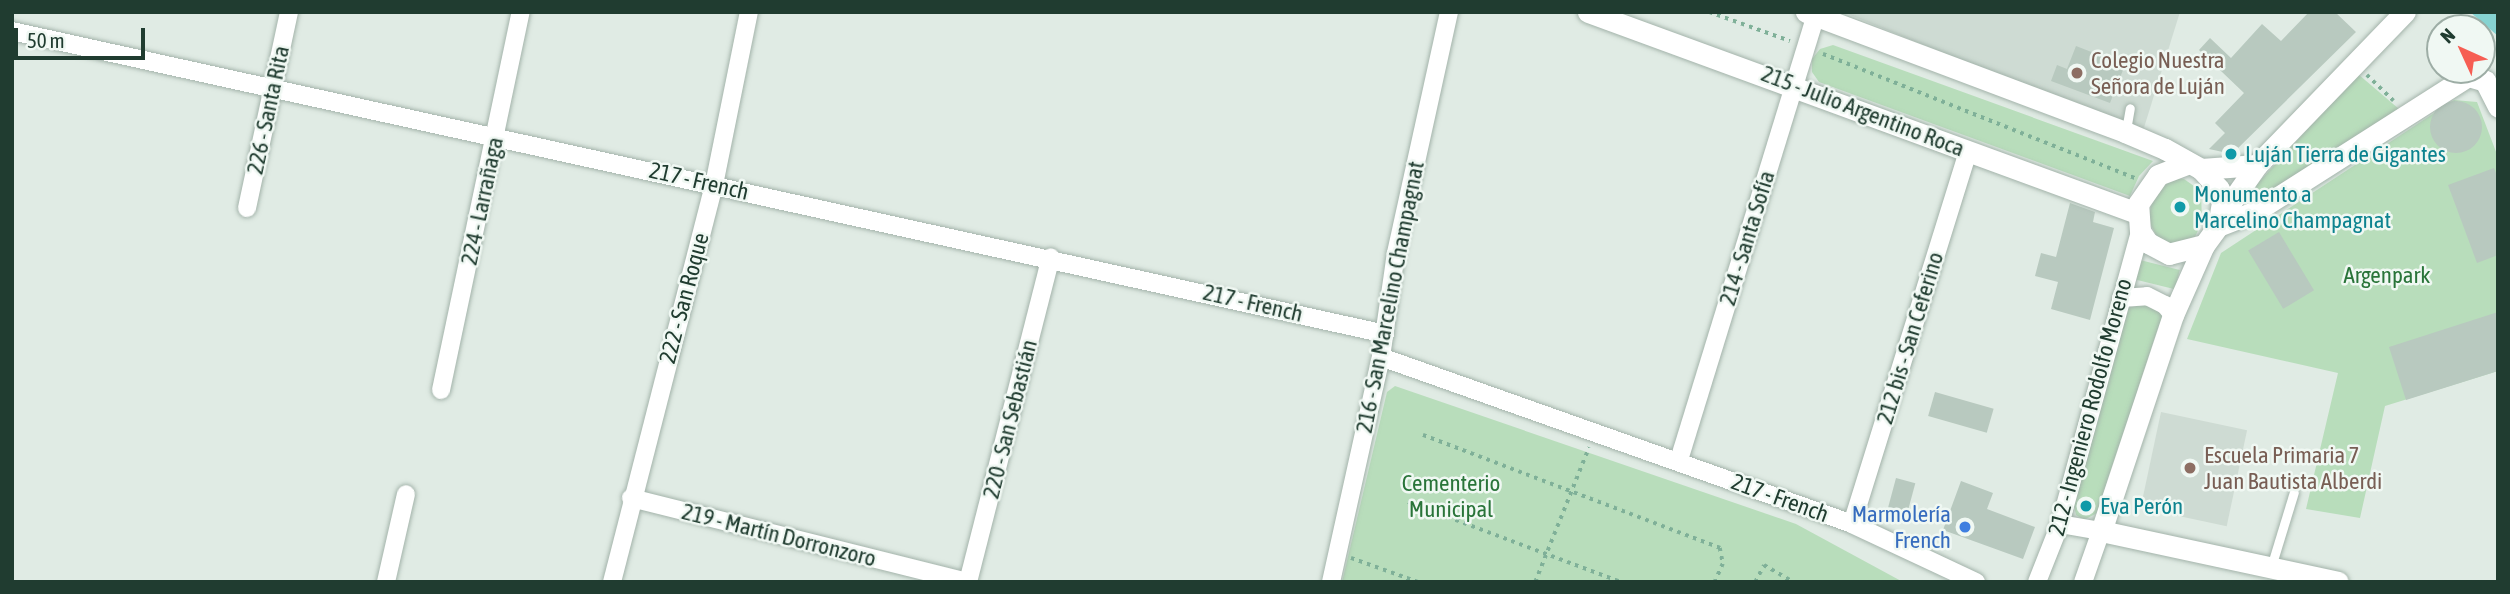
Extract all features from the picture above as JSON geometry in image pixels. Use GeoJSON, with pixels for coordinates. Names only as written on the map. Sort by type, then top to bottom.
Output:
{"type":"FeatureCollection","features":[{"type":"Feature","properties":{"kind":"street","name":"226 - Santa Rita"},"geometry":{"type":"LineString","coordinates":[[247,208],[289,12]]}},
{"type":"Feature","properties":{"kind":"street","name":"224 - Larrañaga"},"geometry":{"type":"LineString","coordinates":[[441,390],[498,134],[521,12]]}},
{"type":"Feature","properties":{"kind":"street","name":"222 - San Roque"},"geometry":{"type":"LineString","coordinates":[[612,582],[631,498],[714,186],[749,12]]}},
{"type":"Feature","properties":{"kind":"street","name":"216 - San Marcelino Champagnat"},"geometry":{"type":"LineString","coordinates":[[1331,582],[1381,357],[1396,253],[1449,12]]}},
{"type":"Feature","properties":{"kind":"street","name":"215 - Julio Argentino Roca"},"geometry":{"type":"LineString","coordinates":[[1588,12],[1793,84],[1968,151],[2138,222]]}},
{"type":"Feature","properties":{"kind":"street"},"geometry":{"type":"LineString","coordinates":[[2257,165],[2195,166],[2165,171],[2150,183],[2138,222],[2148,243],[2169,254],[2204,245],[2257,165],[2360,64],[2405,12]]}},
{"type":"Feature","properties":{"kind":"street","name":"214 - Santa Sofía"},"geometry":{"type":"LineString","coordinates":[[1679,460],[1806,47],[1811,14]]}},
{"type":"Feature","properties":{"kind":"street"},"geometry":{"type":"LineString","coordinates":[[1811,14],[2125,132],[2195,166],[2219,189],[2220,220]]}},
{"type":"Feature","properties":{"kind":"street","name":"217 - French"},"geometry":{"type":"LineString","coordinates":[[12,31],[498,134],[714,186],[1051,257],[1385,334]]}},
{"type":"Feature","properties":{"kind":"street"},"geometry":{"type":"LineString","coordinates":[[2220,220],[2256,211],[2453,83],[2479,77],[2498,107]]}},
{"type":"Feature","properties":{"kind":"street","name":"212 bis - San Ceferino"},"geometry":{"type":"LineString","coordinates":[[1852,524],[1968,151]]}},
{"type":"Feature","properties":{"kind":"street","name":"212 - Ingeniero Rodolfo Moreno"},"geometry":{"type":"LineString","coordinates":[[2037,582],[2060,524],[2121,298],[2138,222]]}},
{"type":"Feature","properties":{"kind":"street","name":"212 - Ingeniero Rodolfo Moreno"},"geometry":{"type":"LineString","coordinates":[[2083,582],[2173,315],[2204,245]]}},
{"type":"Feature","properties":{"kind":"street","name":"220 - San Sebastián"},"geometry":{"type":"LineString","coordinates":[[968,582],[1051,257]]}},
{"type":"Feature","properties":{"kind":"street"},"geometry":{"type":"LineString","coordinates":[[2121,298],[2147,296],[2165,305],[2173,315]]}},
{"type":"Feature","properties":{"kind":"street","name":"217 - French"},"geometry":{"type":"LineString","coordinates":[[1381,357],[1679,460],[1852,524],[1976,582]]}},
{"type":"Feature","properties":{"kind":"street"},"geometry":{"type":"LineString","coordinates":[[386,582],[406,494]]}},
{"type":"Feature","properties":{"kind":"street","name":"219 - Martín Dorronzoro"},"geometry":{"type":"LineString","coordinates":[[631,498],[968,582]]}},
{"type":"Feature","properties":{"kind":"street"},"geometry":{"type":"LineString","coordinates":[[2060,524],[2338,582]]}},
{"type":"Feature","properties":{"kind":"lane"},"geometry":{"type":"LineString","coordinates":[[2125,132],[2130,108]]}},
{"type":"Feature","properties":{"kind":"lane"},"geometry":{"type":"LineString","coordinates":[[2271,568],[2294,492]]}},
{"type":"Feature","properties":{"kind":"path"},"geometry":{"type":"LineString","coordinates":[[1709,12],[1806,47],[2150,183]]}},
{"type":"Feature","properties":{"kind":"path"},"geometry":{"type":"LineString","coordinates":[[2360,64],[2384,90]]}},
{"type":"Feature","properties":{"kind":"path"},"geometry":{"type":"LineString","coordinates":[[1535,582],[1596,432]]}},
{"type":"Feature","properties":{"kind":"path"},"geometry":{"type":"LineString","coordinates":[[1423,435],[1571,494],[1720,548],[1723,564],[1715,582]]}},
{"type":"Feature","properties":{"kind":"path"},"geometry":{"type":"LineString","coordinates":[[1408,502],[1545,556],[1621,582]]}},
{"type":"Feature","properties":{"kind":"path"},"geometry":{"type":"LineString","coordinates":[[1336,552],[1418,582]]}},
{"type":"Feature","properties":{"kind":"path"},"geometry":{"type":"LineString","coordinates":[[1755,582],[1764,565],[1791,581]]}},
{"type":"Feature","properties":{"kind":"shaded area","name":"Colegio Nuestra Señora de Luján"},"geometry":{"type":"Polygon","coordinates":[[[1843,12],[2180,12],[2142,134],[1843,12]]]}},
{"type":"Feature","properties":{"kind":"shaded area","name":"Escuela Primaria 7 Juan Bautista Alberdi"},"geometry":{"type":"Polygon","coordinates":[[[2161,412],[2247,430],[2227,526],[2141,508],[2161,412]]]}},
{"type":"Feature","properties":{"kind":"green space"},"geometry":{"type":"Polygon","coordinates":[[[1833,45],[2153,161],[2139,176],[2130,196],[1819,82],[1812,72],[1812,59],[1820,49],[1833,45]]]}},
{"type":"Feature","properties":{"kind":"green space"},"geometry":{"type":"Polygon","coordinates":[[[2358,74],[2399,109],[2252,203],[2247,195],[2358,74]]]}},
{"type":"Feature","properties":{"kind":"green space","name":"Argenpark"},"geometry":{"type":"Polygon","coordinates":[[[2454,100],[2477,102],[2498,157],[2498,371],[2385,406],[2360,518],[2306,509],[2338,373],[2187,339],[2221,253],[2454,100]]]}},
{"type":"Feature","properties":{"kind":"green space"},"geometry":{"type":"Polygon","coordinates":[[[2172,177],[2184,179],[2201,191],[2202,222],[2194,239],[2162,247],[2148,219],[2154,195],[2172,177]]]}},
{"type":"Feature","properties":{"kind":"green space"},"geometry":{"type":"Polygon","coordinates":[[[2140,260],[2180,270],[2175,289],[2135,279],[2140,260]]]}},
{"type":"Feature","properties":{"kind":"green space"},"geometry":{"type":"Polygon","coordinates":[[[2151,303],[2164,317],[2099,512],[2084,520],[2076,515],[2074,506],[2127,308],[2151,303]]]}},
{"type":"Feature","properties":{"kind":"green space","name":"Cementerio Municipal"},"geometry":{"type":"Polygon","coordinates":[[[1395,386],[1796,524],[1903,582],[1342,582],[1387,392],[1395,386]]]}},
{"type":"Feature","properties":{"kind":"water"},"geometry":{"type":"Polygon","coordinates":[[[2470,12],[2498,12],[2498,36],[2496,14],[2470,12]]]}},
{"type":"Feature","properties":{"kind":"building"},"geometry":{"type":"Polygon","coordinates":[[[2309,12],[2335,12],[2356,32],[2232,154],[2209,149],[2225,133],[2215,123],[2244,93],[2199,50],[2210,38],[2231,58],[2262,24],[2281,41],[2309,12]]]}},
{"type":"Feature","properties":{"kind":"building"},"geometry":{"type":"Polygon","coordinates":[[[2076,46],[2125,65],[2110,103],[2051,81],[2057,65],[2067,69],[2076,46]]]}},
{"type":"Feature","properties":{"kind":"building"},"geometry":{"type":"Polygon","coordinates":[[[2456,101],[2475,108],[2482,127],[2475,146],[2456,153],[2437,146],[2430,127],[2437,108],[2456,101]]]}},
{"type":"Feature","properties":{"kind":"building"},"geometry":{"type":"Polygon","coordinates":[[[2494,168],[2498,178],[2498,255],[2477,263],[2448,185],[2494,168]]]}},
{"type":"Feature","properties":{"kind":"building"},"geometry":{"type":"Polygon","coordinates":[[[2070,203],[2095,212],[2093,222],[2114,228],[2090,320],[2051,309],[2058,282],[2035,276],[2041,253],[2056,257],[2070,203]]]}},
{"type":"Feature","properties":{"kind":"building"},"geometry":{"type":"Polygon","coordinates":[[[2279,232],[2314,290],[2283,309],[2248,251],[2279,232]]]}},
{"type":"Feature","properties":{"kind":"building"},"geometry":{"type":"Polygon","coordinates":[[[2498,312],[2498,371],[2406,400],[2389,347],[2498,312]]]}},
{"type":"Feature","properties":{"kind":"building"},"geometry":{"type":"Polygon","coordinates":[[[1935,392],[1994,409],[1987,433],[1928,416],[1935,392]]]}},
{"type":"Feature","properties":{"kind":"building"},"geometry":{"type":"Polygon","coordinates":[[[1896,478],[1915,483],[1908,512],[1888,507],[1896,478]]]}},
{"type":"Feature","properties":{"kind":"building"},"geometry":{"type":"Polygon","coordinates":[[[1961,481],[1993,493],[1987,509],[2035,527],[2023,559],[1943,530],[1961,481]]]}},
{"type":"Feature","properties":{"kind":"place","name":"Colegio Nuestra Señora de Luján"},"geometry":{"type":"Point","coordinates":[2077,73]}},
{"type":"Feature","properties":{"kind":"place","name":"Luján Tierra de Gigantes"},"geometry":{"type":"Point","coordinates":[2231,154]}},
{"type":"Feature","properties":{"kind":"place","name":"Monumento a Marcelino Champagnat"},"geometry":{"type":"Point","coordinates":[2180,207]}},
{"type":"Feature","properties":{"kind":"place","name":"Escuela Primaria 7 Juan Bautista Alberdi"},"geometry":{"type":"Point","coordinates":[2190,468]}},
{"type":"Feature","properties":{"kind":"place","name":"Eva Perón"},"geometry":{"type":"Point","coordinates":[2086,506]}},
{"type":"Feature","properties":{"kind":"place","name":"Marmolería French"},"geometry":{"type":"Point","coordinates":[1965,527]}}]}
